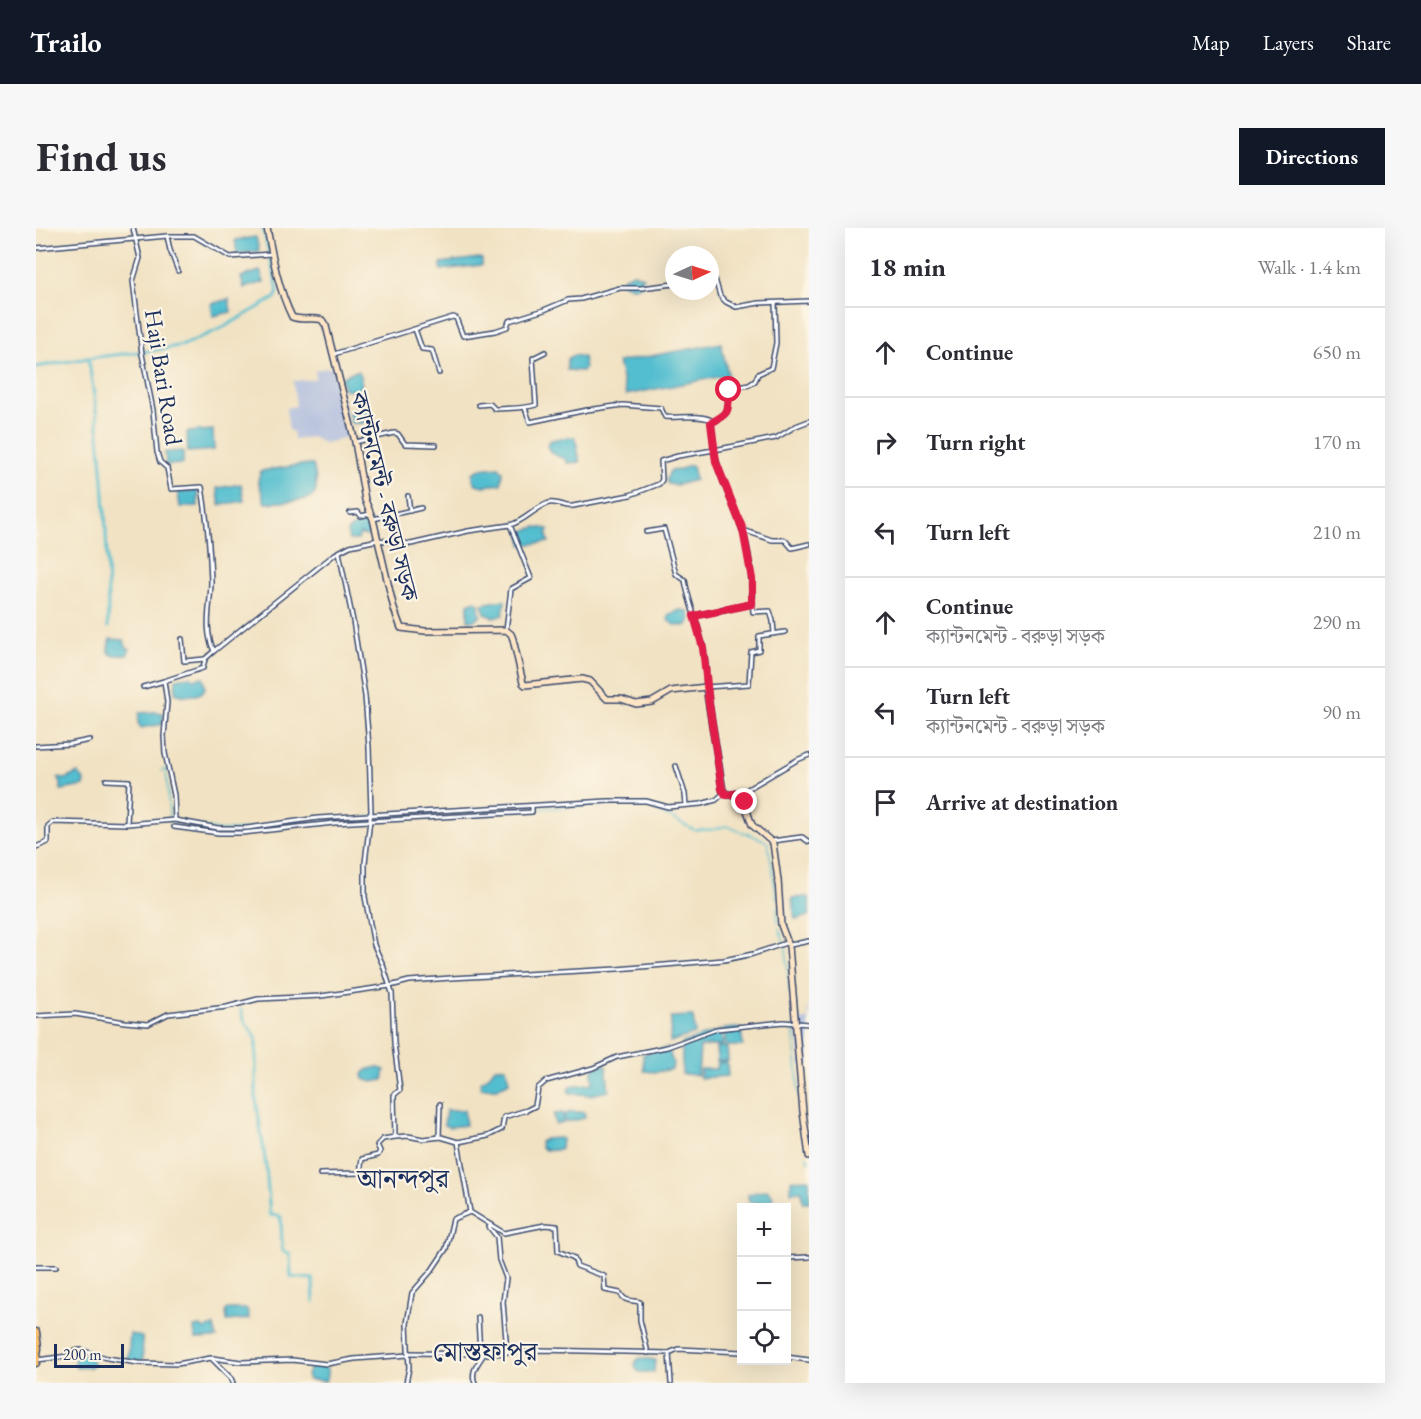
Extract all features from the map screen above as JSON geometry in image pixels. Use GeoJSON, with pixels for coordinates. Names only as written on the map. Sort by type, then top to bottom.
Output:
{"type":"FeatureCollection","features":[{"type":"Feature","properties":{"kind":"main road","name":"ক্যান্টনমেন্ট - বরুড়া সড়ক"},"geometry":{"type":"LineString","coordinates":[[267,228],[281,295],[292,317],[322,320],[326,326],[355,442],[365,500],[372,516],[394,609],[401,628],[425,631],[506,630]]}},
{"type":"Feature","properties":{"kind":"main road"},"geometry":{"type":"LineString","coordinates":[[506,630],[513,639],[525,685],[582,679],[590,681],[607,699],[621,699],[636,704],[652,702],[671,691],[706,687],[724,793],[729,795],[741,793],[752,825],[772,841],[778,880],[781,925],[786,944],[796,1024],[809,1156]]}},
{"type":"Feature","properties":{"kind":"main road"},"geometry":{"type":"LineString","coordinates":[[36,1332],[37,1362]]}},
{"type":"Feature","properties":{"kind":"street","name":"Haji Bari Road"},"geometry":{"type":"LineString","coordinates":[[134,228],[140,258],[133,280],[142,354],[160,462],[167,468],[171,489],[200,486],[202,489],[211,584],[207,612],[208,626],[214,651]]}},
{"type":"Feature","properties":{"kind":"street"},"geometry":{"type":"LineString","coordinates":[[167,236],[178,271]]}},
{"type":"Feature","properties":{"kind":"street"},"geometry":{"type":"LineString","coordinates":[[36,248],[167,236],[194,236],[230,257],[272,254]]}},
{"type":"Feature","properties":{"kind":"street"},"geometry":{"type":"LineString","coordinates":[[332,355],[455,317],[462,336],[495,331],[507,327],[509,321],[568,300],[581,299],[620,288],[633,289],[665,285]]}},
{"type":"Feature","properties":{"kind":"street"},"geometry":{"type":"LineString","coordinates":[[719,293],[720,296],[734,306],[809,301]]}},
{"type":"Feature","properties":{"kind":"street"},"geometry":{"type":"LineString","coordinates":[[711,423],[725,416],[729,411],[729,389],[749,385],[755,381],[758,374],[771,368],[777,343],[775,303]]}},
{"type":"Feature","properties":{"kind":"street"},"geometry":{"type":"LineString","coordinates":[[415,329],[422,349],[432,350],[439,373]]}},
{"type":"Feature","properties":{"kind":"street"},"geometry":{"type":"LineString","coordinates":[[479,405],[490,404],[495,409],[525,408],[536,405],[536,376],[533,358],[545,352]]}},
{"type":"Feature","properties":{"kind":"street"},"geometry":{"type":"LineString","coordinates":[[525,408],[530,422],[623,405],[662,408],[665,417],[682,419],[705,417],[711,420],[714,450],[720,475],[743,530],[752,579],[754,613],[770,612],[774,633]]}},
{"type":"Feature","properties":{"kind":"street"},"geometry":{"type":"LineString","coordinates":[[143,687],[203,668],[205,659],[214,651],[288,591],[350,546],[378,540],[411,544],[518,523],[540,507],[554,502],[566,507],[630,495],[659,484],[662,480],[661,461],[776,438],[809,421]]}},
{"type":"Feature","properties":{"kind":"street"},"geometry":{"type":"LineString","coordinates":[[355,442],[394,432],[405,444],[436,445]]}},
{"type":"Feature","properties":{"kind":"street"},"geometry":{"type":"LineString","coordinates":[[408,496],[410,511]]}},
{"type":"Feature","properties":{"kind":"street"},"geometry":{"type":"LineString","coordinates":[[350,513],[358,512],[360,516],[372,516],[421,508]]}},
{"type":"Feature","properties":{"kind":"street"},"geometry":{"type":"LineString","coordinates":[[506,630],[510,589],[531,578],[510,525]]}},
{"type":"Feature","properties":{"kind":"street"},"geometry":{"type":"LineString","coordinates":[[645,532],[663,528],[665,530],[675,570],[678,576],[685,580],[703,644],[706,687],[749,684],[751,652],[759,650],[759,636],[785,632]]}},
{"type":"Feature","properties":{"kind":"street"},"geometry":{"type":"LineString","coordinates":[[743,530],[772,540],[785,540],[792,548],[809,544]]}},
{"type":"Feature","properties":{"kind":"street"},"geometry":{"type":"LineString","coordinates":[[339,552],[365,696],[369,747],[370,818],[365,863],[365,897],[374,945],[390,986],[393,1003],[394,1043],[400,1090],[394,1095],[395,1137]]}},
{"type":"Feature","properties":{"kind":"street"},"geometry":{"type":"LineString","coordinates":[[694,616],[752,604]]}},
{"type":"Feature","properties":{"kind":"street"},"geometry":{"type":"LineString","coordinates":[[182,639],[184,661],[205,659]]}},
{"type":"Feature","properties":{"kind":"street"},"geometry":{"type":"LineString","coordinates":[[164,681],[167,702],[164,736],[172,787],[172,820]]}},
{"type":"Feature","properties":{"kind":"street"},"geometry":{"type":"LineString","coordinates":[[36,746],[90,740]]}},
{"type":"Feature","properties":{"kind":"street"},"geometry":{"type":"LineString","coordinates":[[741,793],[809,755]]}},
{"type":"Feature","properties":{"kind":"street"},"geometry":{"type":"LineString","coordinates":[[675,766],[685,794],[686,805]]}},
{"type":"Feature","properties":{"kind":"street"},"geometry":{"type":"LineString","coordinates":[[106,780],[129,781],[127,824]]}},
{"type":"Feature","properties":{"kind":"street"},"geometry":{"type":"LineString","coordinates":[[174,827],[219,833],[242,833],[370,818],[637,801],[668,807],[701,804],[716,800],[724,793]]}},
{"type":"Feature","properties":{"kind":"street"},"geometry":{"type":"LineString","coordinates":[[36,847],[48,842],[48,826],[53,822],[127,824],[172,820],[218,828],[247,828],[318,818],[370,818]]}},
{"type":"Feature","properties":{"kind":"street"},"geometry":{"type":"LineString","coordinates":[[772,841],[802,837],[809,842]]}},
{"type":"Feature","properties":{"kind":"street"},"geometry":{"type":"LineString","coordinates":[[36,1016],[80,1014],[148,1024],[168,1014],[227,1007],[258,999],[321,996],[409,981],[617,969],[724,960],[786,944],[809,941]]}},
{"type":"Feature","properties":{"kind":"street"},"geometry":{"type":"LineString","coordinates":[[320,1174],[360,1173],[362,1159],[378,1155],[380,1151],[377,1145],[381,1140],[408,1136],[423,1139],[439,1137],[458,1142],[471,1141],[495,1133],[503,1128],[504,1117],[535,1106],[538,1088],[546,1081],[593,1068],[616,1057],[667,1047],[717,1029],[783,1022],[809,1024]]}},
{"type":"Feature","properties":{"kind":"street"},"geometry":{"type":"LineString","coordinates":[[439,1137],[440,1104]]}},
{"type":"Feature","properties":{"kind":"street"},"geometry":{"type":"LineString","coordinates":[[458,1142],[470,1212],[504,1233],[545,1225],[557,1226],[558,1251],[575,1259],[577,1266],[604,1276],[605,1290],[620,1293],[629,1301],[640,1302],[640,1320],[648,1353]]}},
{"type":"Feature","properties":{"kind":"street"},"geometry":{"type":"LineString","coordinates":[[406,1383],[410,1368],[407,1324],[412,1293],[432,1270],[446,1248],[453,1219],[470,1212]]}},
{"type":"Feature","properties":{"kind":"street"},"geometry":{"type":"LineString","coordinates":[[491,1225],[489,1227],[497,1237],[499,1260],[506,1278],[503,1302],[507,1352]]}},
{"type":"Feature","properties":{"kind":"street"},"geometry":{"type":"LineString","coordinates":[[791,1258],[809,1257]]}},
{"type":"Feature","properties":{"kind":"street"},"geometry":{"type":"LineString","coordinates":[[36,1267],[56,1267]]}},
{"type":"Feature","properties":{"kind":"street"},"geometry":{"type":"LineString","coordinates":[[476,1383],[473,1371],[482,1354],[478,1317]]}},
{"type":"Feature","properties":{"kind":"street"},"geometry":{"type":"LineString","coordinates":[[37,1362],[68,1356],[81,1350],[138,1364],[173,1364],[211,1358],[241,1362],[292,1360],[327,1364],[408,1354],[589,1350],[636,1354],[669,1353],[678,1349],[737,1352]]}},
{"type":"Feature","properties":{"kind":"street"},"geometry":{"type":"LineString","coordinates":[[669,1353],[671,1383]]}},
{"type":"Feature","properties":{"kind":"street"},"geometry":{"type":"LineString","coordinates":[[211,1358],[231,1378],[233,1383]]}},
{"type":"Feature","properties":{"kind":"street"},"geometry":{"type":"LineString","coordinates":[[791,1358],[809,1360]]}},
{"type":"Feature","properties":{"kind":"shaded area"},"geometry":{"type":"Polygon","coordinates":[[[333,367],[344,405],[349,436],[325,444],[312,437],[294,440],[293,431],[289,431],[286,408],[296,406],[293,381],[315,379],[315,370],[333,367]]]}},
{"type":"Feature","properties":{"kind":"shaded area"},"geometry":{"type":"Polygon","coordinates":[[[808,1006],[809,1065],[801,1065],[796,1021],[808,1020],[808,1006]]]}},
{"type":"Feature","properties":{"kind":"water"},"geometry":{"type":"Polygon","coordinates":[[[256,237],[259,251],[237,254],[235,240],[256,237]]]}},
{"type":"Feature","properties":{"kind":"water"},"geometry":{"type":"Polygon","coordinates":[[[482,259],[482,265],[441,270],[441,263],[482,259]]]}},
{"type":"Feature","properties":{"kind":"water"},"geometry":{"type":"Polygon","coordinates":[[[260,271],[264,282],[244,288],[241,277],[260,271]]]}},
{"type":"Feature","properties":{"kind":"water"},"geometry":{"type":"Polygon","coordinates":[[[634,273],[643,277],[641,286],[632,287],[624,284],[622,278],[634,273]]]}},
{"type":"Feature","properties":{"kind":"water"},"geometry":{"type":"Polygon","coordinates":[[[229,299],[231,312],[213,316],[211,304],[229,299]]]}},
{"type":"Feature","properties":{"kind":"water"},"geometry":{"type":"Polygon","coordinates":[[[721,343],[728,375],[626,395],[618,362],[721,343]]]}},
{"type":"Feature","properties":{"kind":"water"},"geometry":{"type":"Polygon","coordinates":[[[574,355],[583,357],[585,368],[582,371],[567,370],[567,359],[574,355]]]}},
{"type":"Feature","properties":{"kind":"water"},"geometry":{"type":"Polygon","coordinates":[[[359,371],[362,386],[351,390],[344,389],[341,378],[359,371]]]}},
{"type":"Feature","properties":{"kind":"water"},"geometry":{"type":"Polygon","coordinates":[[[367,406],[370,420],[351,423],[349,413],[351,409],[367,406]]]}},
{"type":"Feature","properties":{"kind":"water"},"geometry":{"type":"Polygon","coordinates":[[[213,430],[214,450],[188,452],[187,432],[213,430]]]}},
{"type":"Feature","properties":{"kind":"water"},"geometry":{"type":"Polygon","coordinates":[[[575,437],[580,462],[567,463],[567,460],[553,454],[547,446],[549,441],[575,437]]]}},
{"type":"Feature","properties":{"kind":"water"},"geometry":{"type":"Polygon","coordinates":[[[183,451],[183,464],[166,465],[165,452],[183,451]]]}},
{"type":"Feature","properties":{"kind":"water"},"geometry":{"type":"Polygon","coordinates":[[[313,465],[316,476],[314,495],[298,500],[265,503],[258,480],[261,471],[313,465]]]}},
{"type":"Feature","properties":{"kind":"water"},"geometry":{"type":"Polygon","coordinates":[[[692,466],[695,480],[677,485],[668,484],[666,480],[670,471],[680,470],[692,466]]]}},
{"type":"Feature","properties":{"kind":"water"},"geometry":{"type":"Polygon","coordinates":[[[499,467],[503,472],[501,484],[483,486],[476,484],[473,479],[473,473],[480,469],[499,467]]]}},
{"type":"Feature","properties":{"kind":"water"},"geometry":{"type":"Polygon","coordinates":[[[241,484],[244,501],[220,505],[217,488],[241,484]]]}},
{"type":"Feature","properties":{"kind":"water"},"geometry":{"type":"Polygon","coordinates":[[[198,490],[198,506],[180,507],[178,492],[198,490]]]}},
{"type":"Feature","properties":{"kind":"water"},"geometry":{"type":"Polygon","coordinates":[[[367,522],[369,534],[366,536],[360,534],[358,540],[349,540],[347,531],[359,523],[367,522]]]}},
{"type":"Feature","properties":{"kind":"water"},"geometry":{"type":"Polygon","coordinates":[[[536,527],[549,529],[547,535],[549,542],[522,545],[521,534],[536,527]]]}},
{"type":"Feature","properties":{"kind":"water"},"geometry":{"type":"Polygon","coordinates":[[[475,601],[479,604],[480,617],[472,621],[468,620],[468,604],[475,601]]]}},
{"type":"Feature","properties":{"kind":"water"},"geometry":{"type":"Polygon","coordinates":[[[505,601],[503,615],[492,617],[485,613],[482,604],[505,601]]]}},
{"type":"Feature","properties":{"kind":"water"},"geometry":{"type":"Polygon","coordinates":[[[680,610],[688,611],[690,619],[687,625],[677,626],[668,620],[668,615],[680,610]]]}},
{"type":"Feature","properties":{"kind":"water"},"geometry":{"type":"Polygon","coordinates":[[[110,639],[124,640],[126,647],[130,649],[127,655],[112,655],[108,651],[110,639]]]}},
{"type":"Feature","properties":{"kind":"water"},"geometry":{"type":"Polygon","coordinates":[[[191,676],[193,679],[203,677],[205,688],[203,691],[192,695],[175,693],[176,679],[191,676]]]}},
{"type":"Feature","properties":{"kind":"water"},"geometry":{"type":"Polygon","coordinates":[[[139,713],[163,713],[163,724],[141,728],[138,723],[139,713]]]}},
{"type":"Feature","properties":{"kind":"water"},"geometry":{"type":"Polygon","coordinates":[[[78,773],[85,781],[84,786],[61,790],[58,778],[65,779],[78,773]]]}},
{"type":"Feature","properties":{"kind":"water"},"geometry":{"type":"Polygon","coordinates":[[[809,897],[809,916],[795,919],[792,898],[809,897]]]}},
{"type":"Feature","properties":{"kind":"water"},"geometry":{"type":"Polygon","coordinates":[[[693,1016],[695,1034],[670,1042],[671,1017],[693,1016]]]}},
{"type":"Feature","properties":{"kind":"water"},"geometry":{"type":"Polygon","coordinates":[[[724,1029],[741,1029],[743,1046],[727,1046],[728,1061],[717,1061],[716,1047],[726,1047],[724,1029]]]}},
{"type":"Feature","properties":{"kind":"water"},"geometry":{"type":"Polygon","coordinates":[[[721,1030],[723,1045],[700,1047],[698,1075],[682,1074],[682,1043],[721,1030]]]}},
{"type":"Feature","properties":{"kind":"water"},"geometry":{"type":"Polygon","coordinates":[[[668,1048],[673,1063],[672,1069],[656,1072],[644,1071],[643,1054],[668,1048]]]}},
{"type":"Feature","properties":{"kind":"water"},"geometry":{"type":"Polygon","coordinates":[[[727,1062],[728,1076],[700,1078],[701,1069],[716,1069],[717,1063],[727,1062]]]}},
{"type":"Feature","properties":{"kind":"water"},"geometry":{"type":"Polygon","coordinates":[[[604,1064],[609,1091],[590,1095],[570,1093],[568,1090],[570,1087],[593,1083],[594,1068],[604,1064]]]}},
{"type":"Feature","properties":{"kind":"water"},"geometry":{"type":"Polygon","coordinates":[[[377,1067],[385,1070],[383,1080],[372,1082],[364,1079],[363,1074],[367,1070],[377,1067]]]}},
{"type":"Feature","properties":{"kind":"water"},"geometry":{"type":"Polygon","coordinates":[[[495,1067],[506,1067],[509,1082],[498,1088],[481,1088],[480,1082],[487,1078],[495,1067]]]}},
{"type":"Feature","properties":{"kind":"water"},"geometry":{"type":"Polygon","coordinates":[[[446,1110],[464,1110],[466,1125],[449,1127],[444,1125],[446,1110]]]}},
{"type":"Feature","properties":{"kind":"water"},"geometry":{"type":"Polygon","coordinates":[[[570,1112],[584,1112],[585,1118],[567,1122],[563,1117],[564,1123],[555,1124],[554,1114],[563,1113],[563,1116],[570,1112]]]}},
{"type":"Feature","properties":{"kind":"water"},"geometry":{"type":"Polygon","coordinates":[[[545,1139],[562,1139],[561,1148],[551,1151],[541,1148],[540,1142],[545,1139]]]}},
{"type":"Feature","properties":{"kind":"water"},"geometry":{"type":"Polygon","coordinates":[[[809,1179],[809,1202],[803,1202],[802,1191],[791,1192],[791,1180],[809,1179]]]}},
{"type":"Feature","properties":{"kind":"water"},"geometry":{"type":"Polygon","coordinates":[[[767,1190],[773,1196],[772,1200],[760,1203],[749,1202],[748,1194],[767,1190]]]}},
{"type":"Feature","properties":{"kind":"water"},"geometry":{"type":"Polygon","coordinates":[[[247,1309],[249,1319],[227,1321],[226,1310],[247,1309]]]}},
{"type":"Feature","properties":{"kind":"water"},"geometry":{"type":"Polygon","coordinates":[[[201,1326],[204,1329],[214,1326],[217,1338],[195,1339],[194,1327],[201,1326]]]}},
{"type":"Feature","properties":{"kind":"water"},"geometry":{"type":"Polygon","coordinates":[[[130,1334],[142,1337],[143,1359],[140,1361],[128,1360],[130,1334]]]}},
{"type":"Feature","properties":{"kind":"water"},"geometry":{"type":"Polygon","coordinates":[[[91,1354],[93,1364],[91,1367],[76,1368],[74,1356],[91,1354]]]}},
{"type":"Feature","properties":{"kind":"water"},"geometry":{"type":"Polygon","coordinates":[[[641,1358],[655,1360],[654,1372],[639,1372],[636,1369],[635,1364],[641,1358]]]}},
{"type":"Feature","properties":{"kind":"water"},"geometry":{"type":"Polygon","coordinates":[[[310,1367],[325,1367],[328,1376],[325,1381],[309,1380],[307,1376],[310,1367]]]}},
{"type":"Feature","properties":{"kind":"waterway"},"geometry":{"type":"LineString","coordinates":[[143,352],[184,345],[224,327],[275,298],[278,292],[277,286],[263,228]]}},
{"type":"Feature","properties":{"kind":"waterway"},"geometry":{"type":"LineString","coordinates":[[36,367],[140,352]]}},
{"type":"Feature","properties":{"kind":"waterway"},"geometry":{"type":"LineString","coordinates":[[88,358],[98,424],[104,492],[108,627]]}},
{"type":"Feature","properties":{"kind":"waterway"},"geometry":{"type":"LineString","coordinates":[[161,771],[166,769],[170,822],[180,823]]}},
{"type":"Feature","properties":{"kind":"waterway"},"geometry":{"type":"LineString","coordinates":[[366,817],[635,804],[648,806],[694,830],[712,830],[726,826],[764,840],[768,843],[777,899]]}},
{"type":"Feature","properties":{"kind":"waterway"},"geometry":{"type":"LineString","coordinates":[[188,824],[221,831],[334,819]]}},
{"type":"Feature","properties":{"kind":"waterway"},"geometry":{"type":"LineString","coordinates":[[777,907],[778,923]]}},
{"type":"Feature","properties":{"kind":"waterway"},"geometry":{"type":"LineString","coordinates":[[779,928],[786,949],[790,994]]}},
{"type":"Feature","properties":{"kind":"waterway"},"geometry":{"type":"LineString","coordinates":[[241,1010],[244,1020],[256,1038],[256,1099],[266,1166],[270,1215],[281,1218],[282,1248],[290,1254],[291,1277],[313,1279],[314,1302]]}},
{"type":"Feature","properties":{"kind":"waterway"},"geometry":{"type":"LineString","coordinates":[[793,1025],[800,1107]]}},
{"type":"Feature","properties":{"kind":"waterway"},"geometry":{"type":"LineString","coordinates":[[807,1156],[809,1162]]}},
{"type":"Feature","properties":{"kind":"district","name":"আনন্দপুর"},"geometry":{"type":"Point","coordinates":[403,1178]}},
{"type":"Feature","properties":{"kind":"district","name":"মোস্তফাপুর"},"geometry":{"type":"Point","coordinates":[485,1351]}},
{"type":"Feature","properties":{"kind":"route"},"geometry":{"type":"LineString","coordinates":[[729,390],[729,411],[725,416],[711,423],[716,462],[733,510],[743,530],[752,579],[752,604],[694,616],[703,648],[706,687],[722,789],[726,795],[741,793],[745,802]]}}]}
